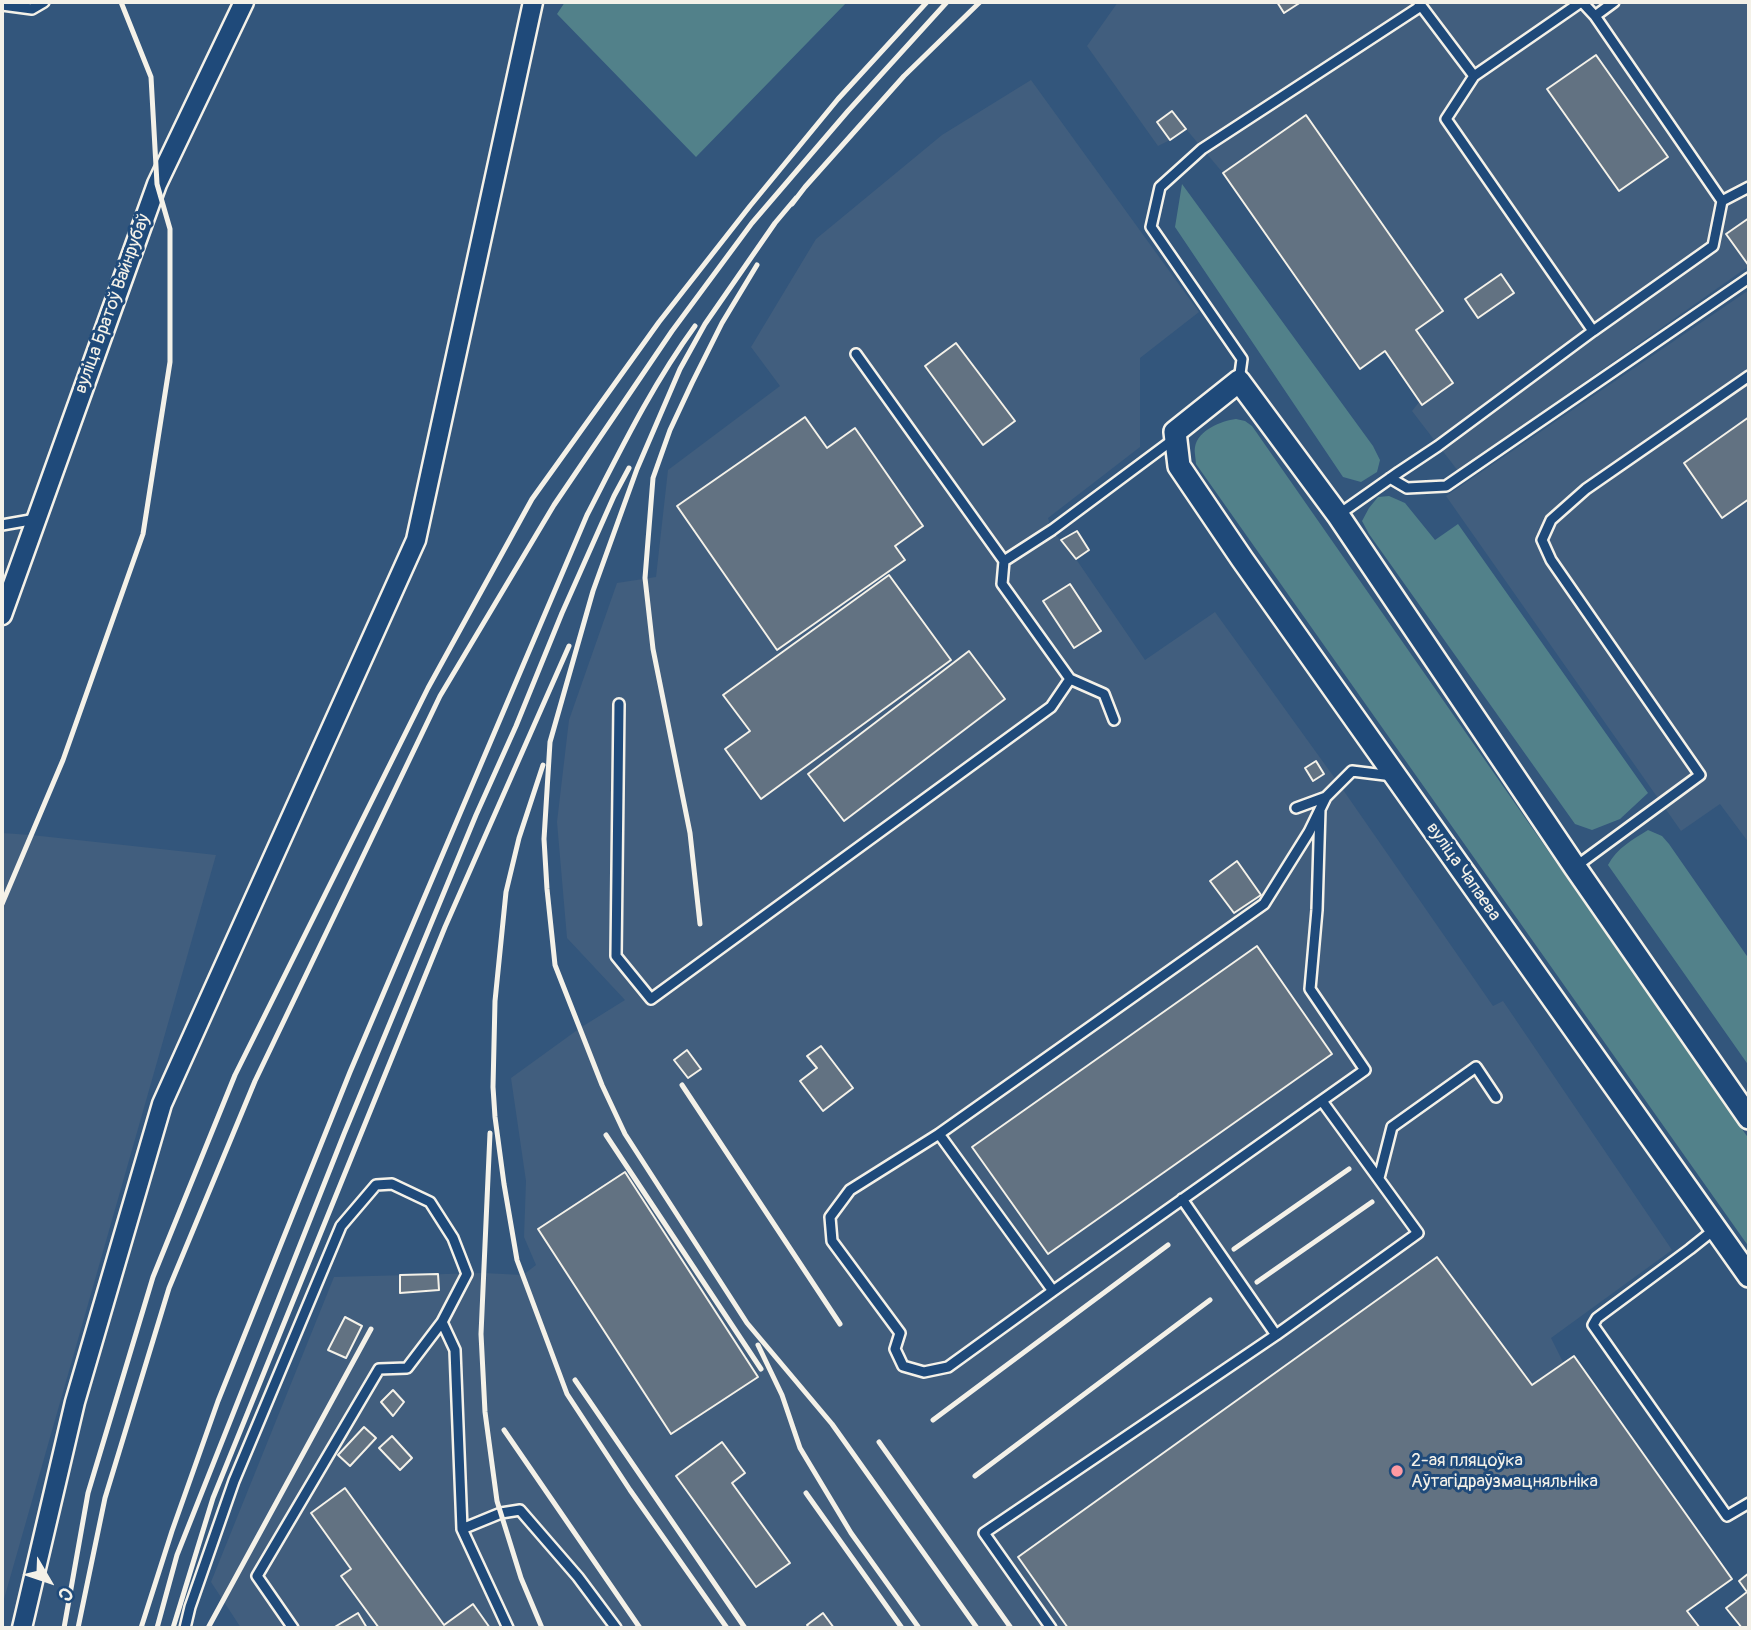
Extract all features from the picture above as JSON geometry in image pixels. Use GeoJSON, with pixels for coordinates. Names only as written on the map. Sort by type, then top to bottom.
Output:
{"type":"FeatureCollection","features":[{"type":"Feature","properties":{"kind":"street","name":"вуліца Братоў Вайнрубаў"},"geometry":{"type":"LineString","coordinates":[[2,615],[157,184],[244,2]]}},
{"type":"Feature","properties":{"kind":"street"},"geometry":{"type":"LineString","coordinates":[[22,1628],[75,1402],[162,1104],[416,540],[533,2]]}},
{"type":"Feature","properties":{"kind":"street"},"geometry":{"type":"LineString","coordinates":[[1176,438],[1175,432],[1239,381],[1338,515],[1575,867],[1749,1118]]}},
{"type":"Feature","properties":{"kind":"street","name":"вуліца Чапаева"},"geometry":{"type":"LineString","coordinates":[[1176,438],[1179,466],[1242,559],[1749,1276]]}},
{"type":"Feature","properties":{"kind":"lane"},"geometry":{"type":"LineString","coordinates":[[2,5],[32,9],[44,2]]}},
{"type":"Feature","properties":{"kind":"lane"},"geometry":{"type":"LineString","coordinates":[[1338,515],[1438,446],[1713,246],[1722,201],[1595,16],[1582,2],[1474,76],[1446,119],[1593,331]]}},
{"type":"Feature","properties":{"kind":"lane"},"geometry":{"type":"LineString","coordinates":[[1595,16],[1615,2]]}},
{"type":"Feature","properties":{"kind":"lane"},"geometry":{"type":"LineString","coordinates":[[1239,381],[1242,359],[1151,227],[1160,187],[1202,149],[1419,4],[1474,76]]}},
{"type":"Feature","properties":{"kind":"lane"},"geometry":{"type":"LineString","coordinates":[[1722,201],[1749,187]]}},
{"type":"Feature","properties":{"kind":"lane"},"geometry":{"type":"LineString","coordinates":[[1390,478],[1407,488],[1447,486],[1749,278]]}},
{"type":"Feature","properties":{"kind":"lane"},"geometry":{"type":"LineString","coordinates":[[856,354],[1004,561],[1002,584],[1070,679],[1104,694],[1114,720]]}},
{"type":"Feature","properties":{"kind":"lane"},"geometry":{"type":"LineString","coordinates":[[1575,867],[1700,775],[1551,560],[1542,540],[1551,520],[1587,489],[1749,376]]}},
{"type":"Feature","properties":{"kind":"lane"},"geometry":{"type":"LineString","coordinates":[[1004,561],[1052,530],[1176,438]]}},
{"type":"Feature","properties":{"kind":"lane"},"geometry":{"type":"LineString","coordinates":[[2,525],[37,519]]}},
{"type":"Feature","properties":{"kind":"lane"},"geometry":{"type":"LineString","coordinates":[[619,704],[616,956],[651,999],[1051,706],[1070,679]]}},
{"type":"Feature","properties":{"kind":"lane"},"geometry":{"type":"LineString","coordinates":[[1320,808],[1317,910],[1310,989],[1365,1070],[948,1367],[924,1372],[903,1366],[895,1349],[900,1333],[832,1241],[830,1217],[850,1190],[939,1134],[1264,904],[1309,832],[1320,808],[1326,797],[1352,771],[1395,776]]}},
{"type":"Feature","properties":{"kind":"lane"},"geometry":{"type":"LineString","coordinates":[[1296,808],[1326,797]]}},
{"type":"Feature","properties":{"kind":"lane"},"geometry":{"type":"LineString","coordinates":[[1378,1178],[1392,1127],[1476,1067],[1496,1097]]}},
{"type":"Feature","properties":{"kind":"lane"},"geometry":{"type":"LineString","coordinates":[[1051,1628],[984,1532],[1276,1335],[1418,1233],[1322,1101]]}},
{"type":"Feature","properties":{"kind":"lane"},"geometry":{"type":"LineString","coordinates":[[939,1134],[1054,1291]]}},
{"type":"Feature","properties":{"kind":"lane"},"geometry":{"type":"LineString","coordinates":[[185,1628],[234,1481],[341,1226],[376,1185],[392,1185],[430,1202],[453,1238],[467,1274],[442,1322],[407,1368],[379,1369],[257,1576],[293,1628]]}},
{"type":"Feature","properties":{"kind":"lane"},"geometry":{"type":"LineString","coordinates":[[1182,1199],[1276,1335]]}},
{"type":"Feature","properties":{"kind":"lane"},"geometry":{"type":"LineString","coordinates":[[1715,1228],[1690,1250],[1597,1318],[1592,1325],[1727,1516],[1749,1503]]}},
{"type":"Feature","properties":{"kind":"lane"},"geometry":{"type":"LineString","coordinates":[[442,1322],[455,1350],[462,1529],[508,1628]]}},
{"type":"Feature","properties":{"kind":"lane"},"geometry":{"type":"LineString","coordinates":[[462,1529],[500,1513],[520,1510],[578,1577],[616,1628]]}},
{"type":"Feature","properties":{"kind":"shaded area"},"geometry":{"type":"Polygon","coordinates":[[[1118,2],[1749,2],[1749,266],[1458,471],[1412,411],[1420,401],[1385,352],[1360,369],[1223,173],[1186,129],[1158,146],[1087,46],[1118,2]]]}},
{"type":"Feature","properties":{"kind":"shaded area"},"geometry":{"type":"Polygon","coordinates":[[[1031,80],[1199,312],[1140,358],[1140,447],[1048,518],[1052,530],[1076,559],[1145,660],[1215,612],[1339,784],[1493,1006],[1503,1001],[1672,1250],[1551,1338],[1563,1362],[1574,1356],[1732,1579],[1688,1611],[1700,1628],[241,1628],[211,1582],[334,1277],[483,1273],[523,1275],[536,1265],[524,1237],[526,1181],[511,1078],[580,1028],[625,1000],[567,938],[557,822],[569,720],[617,583],[656,577],[668,470],[780,386],[751,347],[816,239],[942,135],[1031,80]]]}},
{"type":"Feature","properties":{"kind":"shaded area"},"geometry":{"type":"Polygon","coordinates":[[[1749,290],[1749,843],[1720,804],[1681,831],[1446,496],[1749,290]]]}},
{"type":"Feature","properties":{"kind":"shaded area"},"geometry":{"type":"Polygon","coordinates":[[[2,833],[216,855],[2,1606],[2,833]]]}},
{"type":"Feature","properties":{"kind":"green space"},"geometry":{"type":"Polygon","coordinates":[[[565,2],[847,2],[696,157],[557,14],[565,2]]]}},
{"type":"Feature","properties":{"kind":"green space"},"geometry":{"type":"Polygon","coordinates":[[[1182,184],[1373,446],[1380,460],[1377,472],[1361,482],[1343,477],[1175,227],[1182,184]]]}},
{"type":"Feature","properties":{"kind":"green space"},"geometry":{"type":"Polygon","coordinates":[[[1236,419],[1252,426],[1749,1139],[1749,1247],[1196,464],[1195,447],[1205,431],[1217,424],[1236,419]]]}},
{"type":"Feature","properties":{"kind":"green space"},"geometry":{"type":"Polygon","coordinates":[[[1389,496],[1405,503],[1435,540],[1458,524],[1648,793],[1620,819],[1592,830],[1575,824],[1369,534],[1362,521],[1378,497],[1389,496]]]}},
{"type":"Feature","properties":{"kind":"green space"},"geometry":{"type":"Polygon","coordinates":[[[1648,830],[1662,836],[1669,844],[1749,959],[1749,1066],[1608,865],[1620,849],[1648,830]]]}},
{"type":"Feature","properties":{"kind":"building"},"geometry":{"type":"Polygon","coordinates":[[[1277,2],[1301,2],[1284,13],[1277,2]]]}},
{"type":"Feature","properties":{"kind":"building"},"geometry":{"type":"Polygon","coordinates":[[[1596,55],[1668,157],[1619,191],[1547,89],[1596,55]]]}},
{"type":"Feature","properties":{"kind":"building"},"geometry":{"type":"Polygon","coordinates":[[[1172,111],[1186,129],[1170,140],[1157,122],[1172,111]]]}},
{"type":"Feature","properties":{"kind":"building"},"geometry":{"type":"Polygon","coordinates":[[[1306,115],[1443,311],[1416,330],[1453,383],[1422,405],[1385,351],[1360,369],[1223,173],[1306,115]]]}},
{"type":"Feature","properties":{"kind":"building"},"geometry":{"type":"Polygon","coordinates":[[[1749,218],[1749,266],[1726,234],[1749,218]]]}},
{"type":"Feature","properties":{"kind":"building"},"geometry":{"type":"Polygon","coordinates":[[[1501,274],[1514,293],[1478,318],[1465,299],[1501,274]]]}},
{"type":"Feature","properties":{"kind":"building"},"geometry":{"type":"Polygon","coordinates":[[[956,343],[1015,421],[983,445],[925,366],[956,343]]]}},
{"type":"Feature","properties":{"kind":"building"},"geometry":{"type":"Polygon","coordinates":[[[805,417],[827,448],[855,428],[923,526],[895,546],[905,560],[777,650],[677,506],[805,417]]]}},
{"type":"Feature","properties":{"kind":"building"},"geometry":{"type":"Polygon","coordinates":[[[1749,417],[1749,499],[1722,518],[1684,463],[1749,417]]]}},
{"type":"Feature","properties":{"kind":"building"},"geometry":{"type":"Polygon","coordinates":[[[1077,531],[1089,550],[1076,559],[1061,540],[1077,531]]]}},
{"type":"Feature","properties":{"kind":"building"},"geometry":{"type":"Polygon","coordinates":[[[889,575],[951,660],[761,799],[725,749],[750,731],[723,695],[889,575]]]}},
{"type":"Feature","properties":{"kind":"building"},"geometry":{"type":"Polygon","coordinates":[[[1070,584],[1101,631],[1074,648],[1043,601],[1070,584]]]}},
{"type":"Feature","properties":{"kind":"building"},"geometry":{"type":"Polygon","coordinates":[[[969,651],[1005,699],[844,821],[808,774],[969,651]]]}},
{"type":"Feature","properties":{"kind":"building"},"geometry":{"type":"Polygon","coordinates":[[[1316,761],[1324,774],[1313,781],[1305,768],[1316,761]]]}},
{"type":"Feature","properties":{"kind":"building"},"geometry":{"type":"Polygon","coordinates":[[[1237,861],[1261,895],[1234,913],[1210,881],[1237,861]]]}},
{"type":"Feature","properties":{"kind":"building"},"geometry":{"type":"Polygon","coordinates":[[[1257,946],[1332,1054],[1048,1254],[972,1147],[1257,946]]]}},
{"type":"Feature","properties":{"kind":"building"},"geometry":{"type":"Polygon","coordinates":[[[821,1046],[853,1088],[823,1111],[800,1081],[817,1068],[807,1056],[821,1046]]]}},
{"type":"Feature","properties":{"kind":"building"},"geometry":{"type":"Polygon","coordinates":[[[687,1050],[701,1069],[688,1078],[674,1060],[687,1050]]]}},
{"type":"Feature","properties":{"kind":"building"},"geometry":{"type":"Polygon","coordinates":[[[625,1172],[758,1377],[671,1434],[538,1229],[625,1172]]]}},
{"type":"Feature","properties":{"kind":"building","name":"2-ая пляцоўка Аўтагідраўзмацняльніка"},"geometry":{"type":"Polygon","coordinates":[[[1437,1257],[1532,1385],[1574,1356],[1732,1579],[1687,1611],[1700,1628],[1068,1628],[1018,1557],[1437,1257]]]}},
{"type":"Feature","properties":{"kind":"building"},"geometry":{"type":"Polygon","coordinates":[[[438,1274],[439,1290],[400,1293],[400,1275],[438,1274]]]}},
{"type":"Feature","properties":{"kind":"building"},"geometry":{"type":"Polygon","coordinates":[[[345,1317],[362,1326],[346,1358],[328,1350],[345,1317]]]}},
{"type":"Feature","properties":{"kind":"building"},"geometry":{"type":"Polygon","coordinates":[[[393,1390],[404,1402],[393,1416],[381,1402],[393,1390]]]}},
{"type":"Feature","properties":{"kind":"building"},"geometry":{"type":"Polygon","coordinates":[[[364,1427],[376,1438],[350,1466],[338,1455],[364,1427]]]}},
{"type":"Feature","properties":{"kind":"building"},"geometry":{"type":"Polygon","coordinates":[[[392,1436],[412,1458],[400,1470],[379,1448],[392,1436]]]}},
{"type":"Feature","properties":{"kind":"building"},"geometry":{"type":"Polygon","coordinates":[[[722,1442],[745,1473],[732,1483],[790,1563],[756,1587],[676,1476],[722,1442]]]}},
{"type":"Feature","properties":{"kind":"building"},"geometry":{"type":"Polygon","coordinates":[[[345,1488],[444,1625],[473,1604],[490,1628],[379,1628],[341,1576],[351,1569],[311,1513],[345,1488]]]}},
{"type":"Feature","properties":{"kind":"building"},"geometry":{"type":"Polygon","coordinates":[[[1749,1573],[1749,1628],[1742,1628],[1726,1608],[1747,1592],[1739,1581],[1749,1573]]]}},
{"type":"Feature","properties":{"kind":"building"},"geometry":{"type":"Polygon","coordinates":[[[358,1613],[367,1628],[333,1628],[358,1613]]]}},
{"type":"Feature","properties":{"kind":"building"},"geometry":{"type":"Polygon","coordinates":[[[823,1613],[834,1628],[809,1628],[807,1625],[823,1613]]]}},
{"type":"Feature","properties":{"kind":"railway"},"geometry":{"type":"LineString","coordinates":[[2,904],[63,760],[143,534],[170,362],[170,229],[157,184],[151,77],[121,2]]}},
{"type":"Feature","properties":{"kind":"railway"},"geometry":{"type":"LineString","coordinates":[[64,1628],[88,1493],[153,1277],[235,1075],[428,688],[532,499],[659,322],[838,99],[927,2]]}},
{"type":"Feature","properties":{"kind":"railway"},"geometry":{"type":"LineString","coordinates":[[78,1628],[105,1498],[169,1288],[255,1081],[440,696],[554,505],[672,331],[752,223],[848,111],[947,2]]}},
{"type":"Feature","properties":{"kind":"railway"},"geometry":{"type":"LineString","coordinates":[[792,204],[904,76],[980,2]]}},
{"type":"Feature","properties":{"kind":"railway"},"geometry":{"type":"LineString","coordinates":[[796,198],[775,223],[705,324],[680,369],[637,469],[593,591],[550,742],[544,839],[555,965],[602,1085],[625,1134],[747,1323],[832,1424],[977,1628]]}},
{"type":"Feature","properties":{"kind":"railway"},"geometry":{"type":"LineString","coordinates":[[700,924],[690,833],[653,649],[645,578],[653,478],[670,430],[692,383],[722,323],[757,265]]}},
{"type":"Feature","properties":{"kind":"railway"},"geometry":{"type":"LineString","coordinates":[[141,1628],[218,1401],[350,1072],[587,515],[651,395],[695,326]]}},
{"type":"Feature","properties":{"kind":"railway"},"geometry":{"type":"LineString","coordinates":[[157,1628],[177,1555],[344,1134],[562,613],[629,468]]}},
{"type":"Feature","properties":{"kind":"railway"},"geometry":{"type":"LineString","coordinates":[[173,1628],[213,1498],[445,927],[569,646]]}},
{"type":"Feature","properties":{"kind":"railway"},"geometry":{"type":"LineString","coordinates":[[543,765],[519,838],[506,892],[495,1001],[495,1117],[517,1260],[567,1394],[630,1490],[727,1628]]}},
{"type":"Feature","properties":{"kind":"railway"},"geometry":{"type":"LineString","coordinates":[[682,1085],[840,1324]]}},
{"type":"Feature","properties":{"kind":"railway"},"geometry":{"type":"LineString","coordinates":[[490,1133],[481,1334],[485,1412],[497,1501],[521,1578],[542,1628]]}},
{"type":"Feature","properties":{"kind":"railway"},"geometry":{"type":"LineString","coordinates":[[606,1135],[761,1369]]}},
{"type":"Feature","properties":{"kind":"railway"},"geometry":{"type":"LineString","coordinates":[[1234,1249],[1349,1169]]}},
{"type":"Feature","properties":{"kind":"railway"},"geometry":{"type":"LineString","coordinates":[[1257,1282],[1372,1202]]}},
{"type":"Feature","properties":{"kind":"railway"},"geometry":{"type":"LineString","coordinates":[[933,1420],[1168,1245]]}},
{"type":"Feature","properties":{"kind":"railway"},"geometry":{"type":"LineString","coordinates":[[975,1476],[1210,1300]]}},
{"type":"Feature","properties":{"kind":"railway"},"geometry":{"type":"LineString","coordinates":[[208,1628],[371,1329]]}},
{"type":"Feature","properties":{"kind":"railway"},"geometry":{"type":"LineString","coordinates":[[758,1345],[782,1395],[800,1448],[851,1533],[919,1628]]}},
{"type":"Feature","properties":{"kind":"railway"},"geometry":{"type":"LineString","coordinates":[[575,1380],[745,1628]]}},
{"type":"Feature","properties":{"kind":"railway"},"geometry":{"type":"LineString","coordinates":[[504,1430],[640,1628]]}},
{"type":"Feature","properties":{"kind":"railway"},"geometry":{"type":"LineString","coordinates":[[879,1442],[1011,1628]]}},
{"type":"Feature","properties":{"kind":"railway"},"geometry":{"type":"LineString","coordinates":[[806,1493],[902,1628]]}},
{"type":"Feature","properties":{"kind":"place","name":"2-ая пляцоўка Аўтагідраўзмацняльніка"},"geometry":{"type":"Point","coordinates":[1397,1471]}}]}
